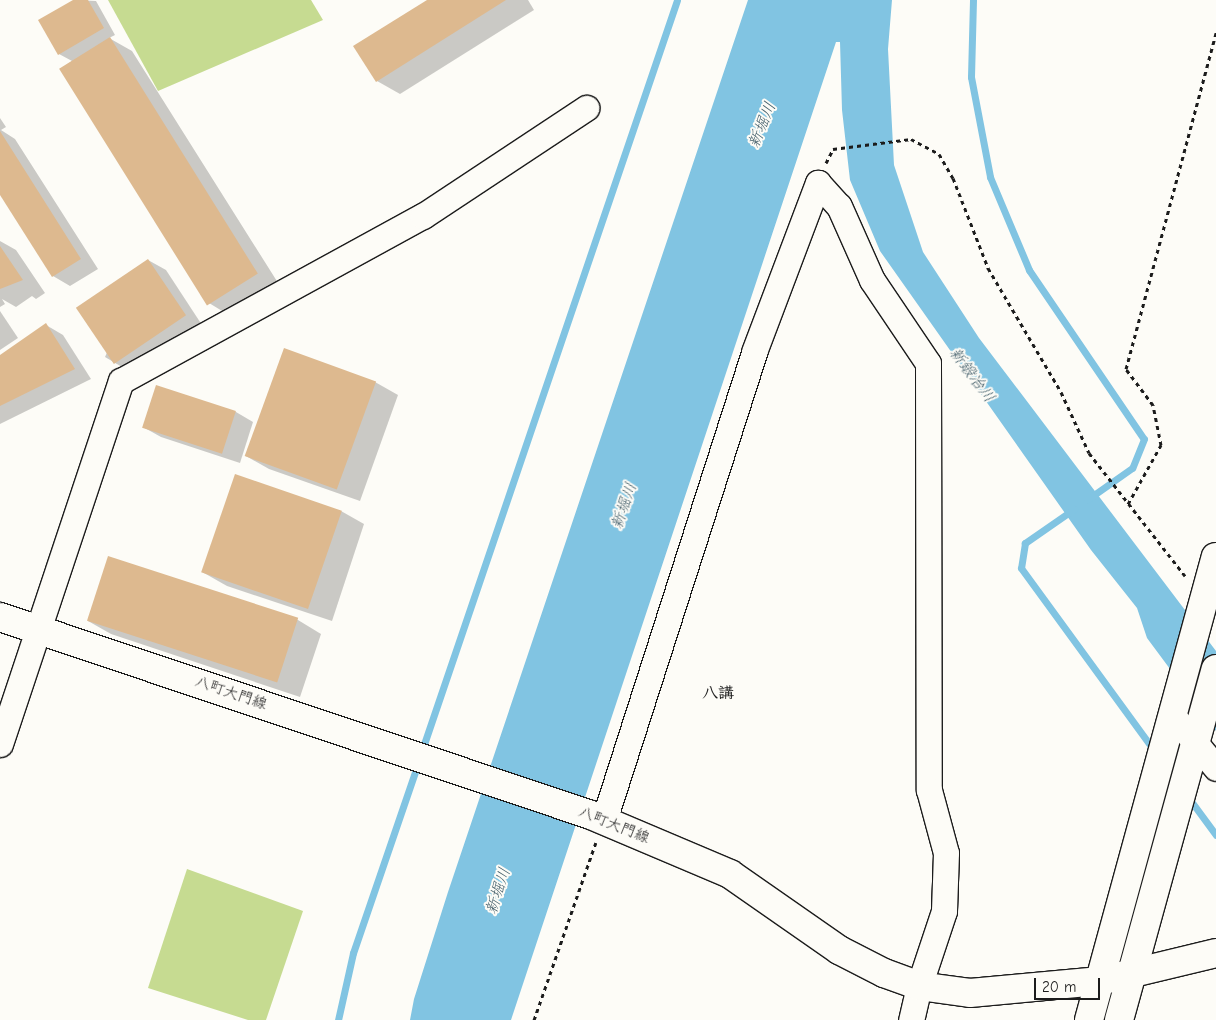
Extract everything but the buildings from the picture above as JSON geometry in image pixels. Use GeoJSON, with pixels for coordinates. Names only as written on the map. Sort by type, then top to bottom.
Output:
{"type":"FeatureCollection","features":[{"type":"Feature","properties":{"kind":"main road"},"geometry":{"type":"LineString","coordinates":[[1089,1020],[1174,717],[1216,557]]}},
{"type":"Feature","properties":{"kind":"main road","name":"八町大門線"},"geometry":{"type":"LineString","coordinates":[[0,617],[38,628],[597,817],[730,874],[840,950],[884,973],[919,986],[970,993],[1100,981],[1216,953]]}},
{"type":"Feature","properties":{"kind":"main road"},"geometry":{"type":"LineString","coordinates":[[1119,1020],[1216,669]]}},
{"type":"Feature","properties":{"kind":"street"},"geometry":{"type":"LineString","coordinates":[[0,744],[120,381],[423,216],[586,108]]}},
{"type":"Feature","properties":{"kind":"street"},"geometry":{"type":"LineString","coordinates":[[597,817],[754,352],[818,183],[839,206],[872,280],[928,364],[930,790],[946,852],[944,911],[919,986],[911,1020]]}},
{"type":"Feature","properties":{"kind":"street"},"geometry":{"type":"LineString","coordinates":[[1174,717],[1216,768]]}},
{"type":"Feature","properties":{"kind":"path"},"geometry":{"type":"LineString","coordinates":[[1128,504],[1161,445],[1153,405],[1126,369],[1216,32]]}},
{"type":"Feature","properties":{"kind":"path"},"geometry":{"type":"LineString","coordinates":[[818,183],[833,149],[911,139],[939,154],[953,178],[988,268],[1061,392],[1089,453],[1188,580],[1208,588]]}},
{"type":"Feature","properties":{"kind":"path"},"geometry":{"type":"LineString","coordinates":[[534,1020],[597,817]]}},
{"type":"Feature","properties":{"kind":"green space"},"geometry":{"type":"Polygon","coordinates":[[[108,0],[311,0],[323,20],[158,91],[108,0]]]}},
{"type":"Feature","properties":{"kind":"green space"},"geometry":{"type":"Polygon","coordinates":[[[187,869],[303,911],[266,1020],[248,1020],[148,988],[187,869]]]}},
{"type":"Feature","properties":{"kind":"water"},"geometry":{"type":"Polygon","coordinates":[[[748,0],[892,0],[888,49],[894,165],[923,252],[979,338],[1216,651],[1216,731],[1147,638],[1137,608],[1091,550],[880,251],[850,180],[842,110],[840,42],[836,42],[511,1020],[410,1020],[414,999],[448,892],[748,0]]]}},
{"type":"Feature","properties":{"kind":"waterway"},"geometry":{"type":"LineString","coordinates":[[421,753],[677,0]]}},
{"type":"Feature","properties":{"kind":"waterway"},"geometry":{"type":"LineString","coordinates":[[973,0],[971,77],[990,177],[1029,270],[1144,439],[1132,468],[1088,499]]}},
{"type":"Feature","properties":{"kind":"waterway"},"geometry":{"type":"LineString","coordinates":[[1074,509],[1025,543],[1021,568],[1155,752]]}},
{"type":"Feature","properties":{"kind":"waterway"},"geometry":{"type":"LineString","coordinates":[[338,1020],[353,953],[418,763]]}},
{"type":"Feature","properties":{"kind":"waterway"},"geometry":{"type":"LineString","coordinates":[[1188,797],[1216,835]]}},
{"type":"Feature","properties":{"kind":"district","name":"八講"},"geometry":{"type":"Point","coordinates":[718,693]}},
{"type":"Feature","properties":{"kind":"water label","name":"新堀川"},"geometry":{"type":"Point","coordinates":[762,125]}},
{"type":"Feature","properties":{"kind":"water label","name":"新鍛冶川"},"geometry":{"type":"Point","coordinates":[972,375]}},
{"type":"Feature","properties":{"kind":"water label","name":"新堀川"},"geometry":{"type":"Point","coordinates":[624,506]}},
{"type":"Feature","properties":{"kind":"water label","name":"新堀川"},"geometry":{"type":"Point","coordinates":[498,891]}}]}
